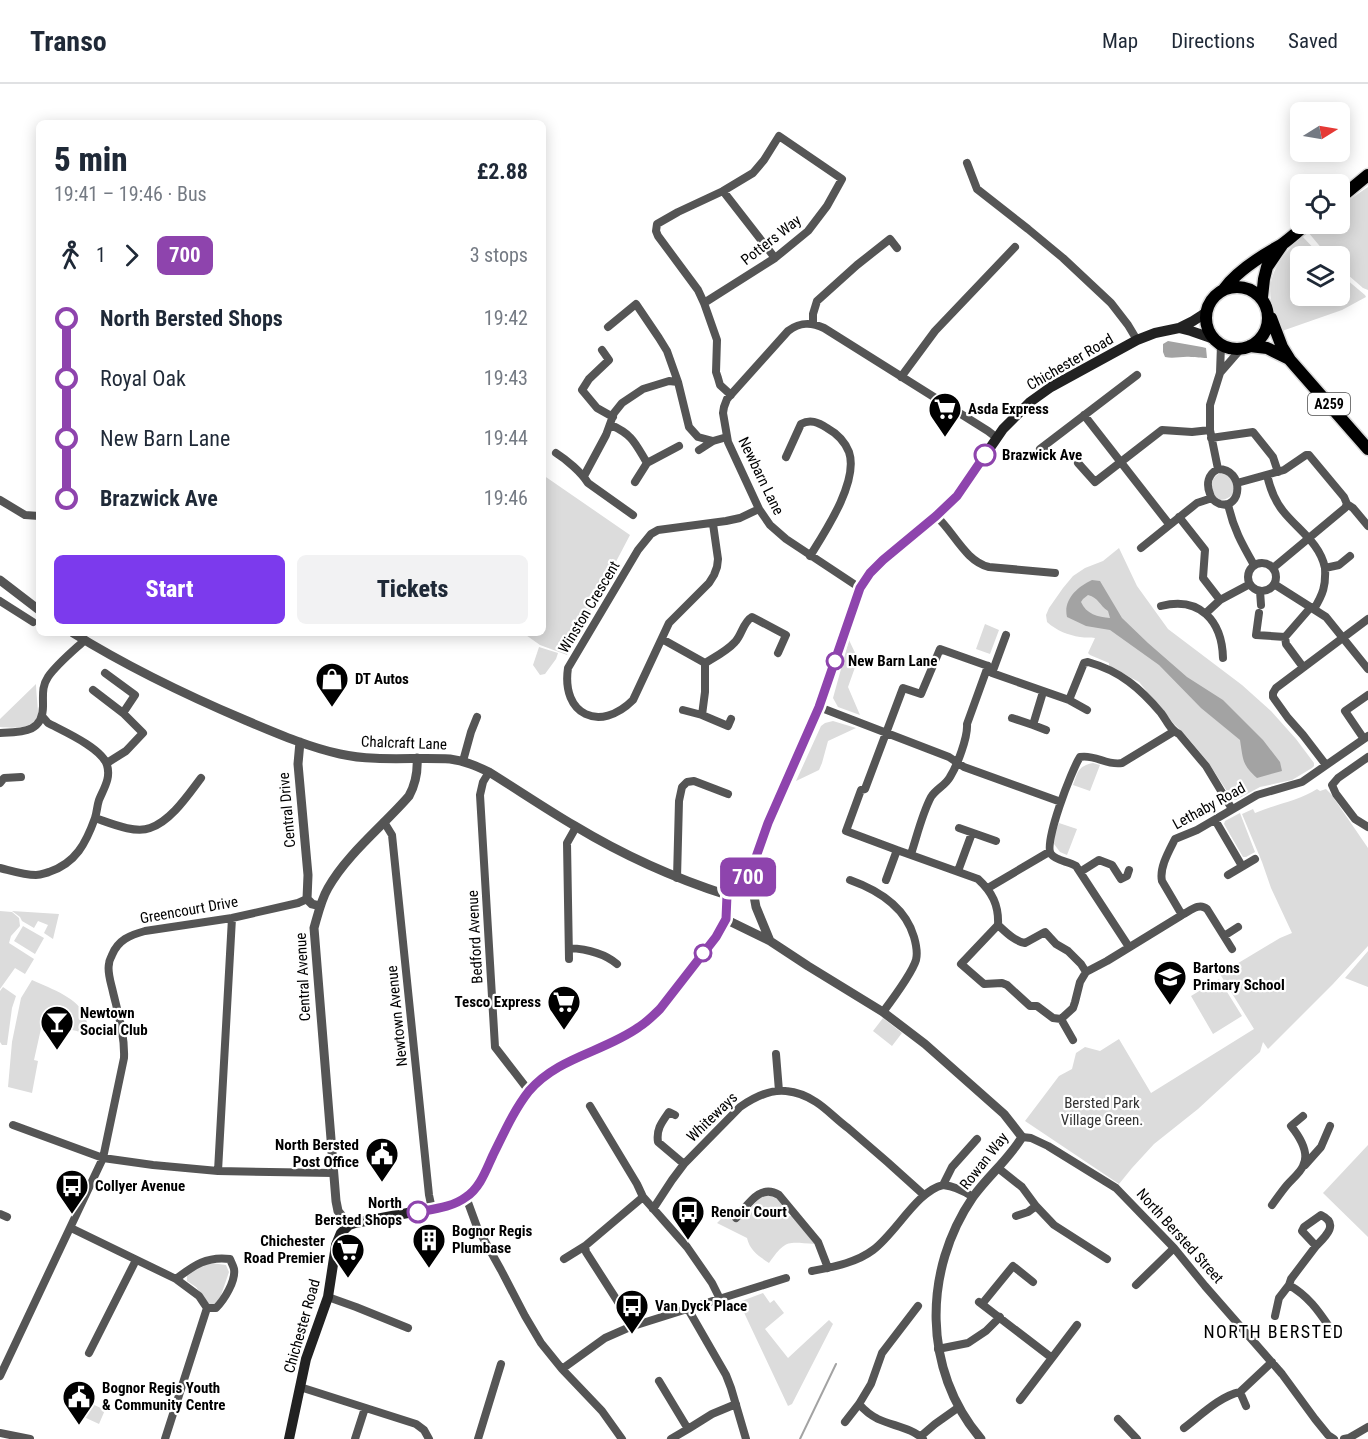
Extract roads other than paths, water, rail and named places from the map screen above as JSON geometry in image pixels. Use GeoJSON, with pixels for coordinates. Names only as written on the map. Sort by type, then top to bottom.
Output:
{"type":"FeatureCollection","features":[{"type":"Feature","properties":{"kind":"highway"},"geometry":{"type":"LineString","coordinates":[[1350,190],[1368,175]]}},
{"type":"Feature","properties":{"kind":"highway"},"geometry":{"type":"LineString","coordinates":[[1223,290],[1243,287],[1253,290],[1262,297],[1268,311],[1267,328],[1263,336],[1245,348],[1230,349],[1217,342],[1206,325],[1210,302],[1229,282],[1256,260],[1294,234]]}},
{"type":"Feature","properties":{"kind":"highway"},"geometry":{"type":"LineString","coordinates":[[1262,297],[1267,267],[1282,244]]}},
{"type":"Feature","properties":{"kind":"highway","name":"A259"},"geometry":{"type":"LineString","coordinates":[[1268,311],[1277,336],[1290,360],[1368,449]]}},
{"type":"Feature","properties":{"kind":"highway","name":"A259"},"geometry":{"type":"LineString","coordinates":[[1245,348],[1267,348],[1290,360]]}},
{"type":"Feature","properties":{"kind":"main road","name":"Chichester Road"},"geometry":{"type":"LineString","coordinates":[[727,895],[741,886],[750,874],[768,823],[819,707],[860,588],[870,573],[957,496],[997,438],[1038,396],[1137,340],[1179,328],[1202,317],[1207,312]]}},
{"type":"Feature","properties":{"kind":"main road"},"geometry":{"type":"LineString","coordinates":[[1179,328],[1217,342]]}},
{"type":"Feature","properties":{"kind":"main road"},"geometry":{"type":"LineString","coordinates":[[349,1225],[450,1205],[466,1197],[477,1186],[517,1108],[539,1081],[558,1066],[637,1029],[660,1009],[716,937],[726,919],[727,895]]}},
{"type":"Feature","properties":{"kind":"main road","name":"Chichester Road"},"geometry":{"type":"LineString","coordinates":[[290,1439],[306,1359],[328,1297],[336,1245],[341,1233],[349,1225]]}},
{"type":"Feature","properties":{"kind":"street","name":"Potters Way"},"geometry":{"type":"LineString","coordinates":[[704,303],[775,258],[808,231],[826,207],[842,179],[779,136],[753,173],[723,191]]}},
{"type":"Feature","properties":{"kind":"street"},"geometry":{"type":"LineString","coordinates":[[967,163],[977,189],[1028,229],[1111,303],[1137,340]]}},
{"type":"Feature","properties":{"kind":"street"},"geometry":{"type":"LineString","coordinates":[[775,258],[723,191],[657,224],[658,236],[698,290],[704,303],[717,340],[716,372],[720,385],[730,395],[788,331],[794,326],[813,323],[833,333],[997,438]]}},
{"type":"Feature","properties":{"kind":"street"},"geometry":{"type":"LineString","coordinates":[[813,323],[817,302],[857,265],[890,238],[897,248]]}},
{"type":"Feature","properties":{"kind":"street"},"geometry":{"type":"LineString","coordinates":[[901,377],[935,331],[1015,247]]}},
{"type":"Feature","properties":{"kind":"street"},"geometry":{"type":"LineString","coordinates":[[608,327],[636,304],[667,351],[678,382],[689,427],[698,437],[713,441]]}},
{"type":"Feature","properties":{"kind":"street"},"geometry":{"type":"LineString","coordinates":[[1217,342],[1220,373],[1210,405],[1210,434],[1218,470]]}},
{"type":"Feature","properties":{"kind":"street"},"geometry":{"type":"LineString","coordinates":[[1220,373],[1245,348]]}},
{"type":"Feature","properties":{"kind":"street"},"geometry":{"type":"LineString","coordinates":[[602,350],[609,360],[589,379],[582,390],[597,408],[631,436],[647,463]]}},
{"type":"Feature","properties":{"kind":"street"},"geometry":{"type":"LineString","coordinates":[[1049,454],[1042,448],[1137,375]]}},
{"type":"Feature","properties":{"kind":"street"},"geometry":{"type":"LineString","coordinates":[[584,476],[622,404],[637,392],[669,381],[678,382]]}},
{"type":"Feature","properties":{"kind":"street","name":"Newbarn Lane"},"geometry":{"type":"LineString","coordinates":[[730,395],[723,413],[727,437],[759,509],[770,525],[786,539],[860,588]]}},
{"type":"Feature","properties":{"kind":"street"},"geometry":{"type":"LineString","coordinates":[[1084,415],[1169,524]]}},
{"type":"Feature","properties":{"kind":"street"},"geometry":{"type":"LineString","coordinates":[[786,457],[801,424],[805,421],[826,427],[836,435],[848,449],[850,455],[849,473],[844,493],[828,528],[810,556]]}},
{"type":"Feature","properties":{"kind":"street"},"geometry":{"type":"LineString","coordinates":[[1078,463],[1095,482],[1162,430],[1210,434],[1253,432],[1273,457],[1278,472]]}},
{"type":"Feature","properties":{"kind":"street"},"geometry":{"type":"LineString","coordinates":[[699,450],[713,441],[727,437]]}},
{"type":"Feature","properties":{"kind":"street"},"geometry":{"type":"LineString","coordinates":[[635,482],[647,463],[679,446]]}},
{"type":"Feature","properties":{"kind":"street"},"geometry":{"type":"LineString","coordinates":[[556,453],[567,460],[588,483],[633,514]]}},
{"type":"Feature","properties":{"kind":"street"},"geometry":{"type":"LineString","coordinates":[[1237,483],[1284,470],[1309,455],[1344,497],[1347,504],[1368,526]]}},
{"type":"Feature","properties":{"kind":"street"},"geometry":{"type":"LineString","coordinates":[[1218,470],[1229,471],[1237,483],[1235,498],[1228,504],[1219,503],[1212,498],[1209,491],[1208,480],[1213,472],[1218,470]]}},
{"type":"Feature","properties":{"kind":"street"},"geometry":{"type":"LineString","coordinates":[[1260,591],[1256,635],[1285,637],[1323,595],[1326,582],[1320,552],[1282,509],[1270,489],[1267,475]]}},
{"type":"Feature","properties":{"kind":"street"},"geometry":{"type":"LineString","coordinates":[[1141,548],[1197,503],[1212,498]]}},
{"type":"Feature","properties":{"kind":"street"},"geometry":{"type":"LineString","coordinates":[[0,500],[25,515],[36,516]]}},
{"type":"Feature","properties":{"kind":"street"},"geometry":{"type":"LineString","coordinates":[[1228,504],[1238,538],[1254,566]]}},
{"type":"Feature","properties":{"kind":"street"},"geometry":{"type":"LineString","coordinates":[[1273,568],[1347,504]]}},
{"type":"Feature","properties":{"kind":"street","name":"Winston Crescent"},"geometry":{"type":"LineString","coordinates":[[713,524],[718,550],[714,575],[709,583],[669,623],[633,700],[625,709],[616,714],[605,717],[588,715],[571,700],[567,690],[568,668],[646,540],[658,530],[713,524],[740,518],[759,509]]}},
{"type":"Feature","properties":{"kind":"street"},"geometry":{"type":"LineString","coordinates":[[936,516],[980,565],[1055,573]]}},
{"type":"Feature","properties":{"kind":"street"},"geometry":{"type":"LineString","coordinates":[[1179,517],[1205,550],[1203,578],[1220,600]]}},
{"type":"Feature","properties":{"kind":"street"},"geometry":{"type":"LineString","coordinates":[[1325,568],[1340,565],[1350,556]]}},
{"type":"Feature","properties":{"kind":"street"},"geometry":{"type":"LineString","coordinates":[[1266,564],[1273,568],[1276,576],[1274,584],[1268,590],[1256,590],[1250,584],[1248,576],[1254,566],[1266,564]]}},
{"type":"Feature","properties":{"kind":"street"},"geometry":{"type":"LineString","coordinates":[[0,580],[36,608]]}},
{"type":"Feature","properties":{"kind":"street"},"geometry":{"type":"LineString","coordinates":[[1206,613],[1220,600],[1250,584]]}},
{"type":"Feature","properties":{"kind":"street"},"geometry":{"type":"LineString","coordinates":[[1274,584],[1326,617],[1368,669]]}},
{"type":"Feature","properties":{"kind":"street"},"geometry":{"type":"LineString","coordinates":[[0,601],[33,622]]}},
{"type":"Feature","properties":{"kind":"street"},"geometry":{"type":"LineString","coordinates":[[1161,606],[1179,604],[1206,613],[1220,635],[1223,658]]}},
{"type":"Feature","properties":{"kind":"street"},"geometry":{"type":"LineString","coordinates":[[705,663],[737,641],[747,620],[752,617],[786,635],[778,653]]}},
{"type":"Feature","properties":{"kind":"street"},"geometry":{"type":"LineString","coordinates":[[1326,765],[1288,718],[1273,697],[1273,693],[1276,688],[1368,619]]}},
{"type":"Feature","properties":{"kind":"street"},"geometry":{"type":"LineString","coordinates":[[911,854],[932,795],[950,778],[957,762],[967,724],[1006,635]]}},
{"type":"Feature","properties":{"kind":"street","name":"Chalcraft Lane"},"geometry":{"type":"LineString","coordinates":[[78,636],[133,667],[213,706],[300,742],[340,754],[365,758],[464,761],[489,772],[576,827],[624,853],[677,878],[727,895]]}},
{"type":"Feature","properties":{"kind":"street"},"geometry":{"type":"LineString","coordinates":[[1285,637],[1286,644],[1303,667]]}},
{"type":"Feature","properties":{"kind":"street"},"geometry":{"type":"LineString","coordinates":[[662,639],[705,663]]}},
{"type":"Feature","properties":{"kind":"street"},"geometry":{"type":"LineString","coordinates":[[0,732],[27,730],[36,726],[42,717],[42,689],[48,677],[85,640]]}},
{"type":"Feature","properties":{"kind":"street"},"geometry":{"type":"LineString","coordinates":[[1087,710],[1069,700],[1043,692],[940,649],[921,694],[903,688],[865,789],[861,790],[846,831],[978,879],[988,888],[999,913],[998,925],[961,964],[984,984],[1002,983],[1030,1006],[1037,1005],[1053,1018],[1061,1018],[1073,1008],[1080,982],[1086,972],[1107,962],[1199,906],[1207,909],[1232,949]]}},
{"type":"Feature","properties":{"kind":"street"},"geometry":{"type":"LineString","coordinates":[[1069,700],[1084,663],[1088,662],[1118,674],[1135,685],[1162,714],[1173,732],[1179,734],[1206,766],[1232,809]]}},
{"type":"Feature","properties":{"kind":"street"},"geometry":{"type":"LineString","coordinates":[[702,715],[705,663]]}},
{"type":"Feature","properties":{"kind":"street"},"geometry":{"type":"LineString","coordinates":[[105,673],[135,695],[123,713]]}},
{"type":"Feature","properties":{"kind":"street"},"geometry":{"type":"LineString","coordinates":[[93,690],[123,713],[143,733],[126,751],[107,764]]}},
{"type":"Feature","properties":{"kind":"street"},"geometry":{"type":"LineString","coordinates":[[1033,725],[1043,692]]}},
{"type":"Feature","properties":{"kind":"street"},"geometry":{"type":"LineString","coordinates":[[1366,737],[1345,711],[1368,695]]}},
{"type":"Feature","properties":{"kind":"street"},"geometry":{"type":"LineString","coordinates":[[819,707],[949,757],[964,767],[1061,802]]}},
{"type":"Feature","properties":{"kind":"street"},"geometry":{"type":"LineString","coordinates":[[683,710],[728,726],[731,719]]}},
{"type":"Feature","properties":{"kind":"street"},"geometry":{"type":"LineString","coordinates":[[0,868],[23,874],[39,875],[69,863],[78,853],[95,818],[108,780],[107,764],[96,750],[48,723],[42,717]]}},
{"type":"Feature","properties":{"kind":"street"},"geometry":{"type":"LineString","coordinates":[[464,761],[477,717]]}},
{"type":"Feature","properties":{"kind":"street"},"geometry":{"type":"LineString","coordinates":[[1012,718],[1046,730]]}},
{"type":"Feature","properties":{"kind":"street"},"geometry":{"type":"LineString","coordinates":[[1129,947],[1076,866],[1052,856],[1049,852],[1049,839],[1075,764],[1080,757],[1087,756],[1116,765],[1122,764],[1173,732]]}},
{"type":"Feature","properties":{"kind":"street","name":"Lethaby Road"},"geometry":{"type":"LineString","coordinates":[[1182,915],[1161,876],[1175,839],[1197,830],[1257,795],[1302,782],[1366,737]]}},
{"type":"Feature","properties":{"kind":"street","name":"Central Drive"},"geometry":{"type":"LineString","coordinates":[[300,742],[298,764],[308,875],[313,885],[327,889]]}},
{"type":"Feature","properties":{"kind":"street","name":"Central Avenue"},"geometry":{"type":"LineString","coordinates":[[349,1225],[338,1211],[336,1201],[314,928],[327,889],[337,873],[404,801],[413,788],[418,772],[417,758]]}},
{"type":"Feature","properties":{"kind":"street"},"geometry":{"type":"LineString","coordinates":[[1368,758],[1338,778],[1332,785],[1355,819],[1368,827]]}},
{"type":"Feature","properties":{"kind":"street","name":"Bedford Avenue"},"geometry":{"type":"LineString","coordinates":[[489,772],[483,782],[480,795],[495,1047],[529,1091]]}},
{"type":"Feature","properties":{"kind":"street"},"geometry":{"type":"LineString","coordinates":[[0,783],[4,778],[21,777]]}},
{"type":"Feature","properties":{"kind":"street"},"geometry":{"type":"LineString","coordinates":[[95,818],[132,829],[149,829],[162,822],[180,805],[201,778]]}},
{"type":"Feature","properties":{"kind":"street"},"geometry":{"type":"LineString","coordinates":[[677,878],[679,801],[682,788],[687,782],[694,781],[728,794]]}},
{"type":"Feature","properties":{"kind":"street"},"geometry":{"type":"LineString","coordinates":[[1215,820],[1242,866]]}},
{"type":"Feature","properties":{"kind":"street","name":"Newtown Avenue"},"geometry":{"type":"LineString","coordinates":[[384,822],[392,835],[432,1209]]}},
{"type":"Feature","properties":{"kind":"street"},"geometry":{"type":"LineString","coordinates":[[569,959],[567,843],[576,827]]}},
{"type":"Feature","properties":{"kind":"street"},"geometry":{"type":"LineString","coordinates":[[959,828],[996,841]]}},
{"type":"Feature","properties":{"kind":"street"},"geometry":{"type":"LineString","coordinates":[[958,871],[972,833]]}},
{"type":"Feature","properties":{"kind":"street"},"geometry":{"type":"LineString","coordinates":[[886,880],[897,850]]}},
{"type":"Feature","properties":{"kind":"street"},"geometry":{"type":"LineString","coordinates":[[988,888],[1049,852]]}},
{"type":"Feature","properties":{"kind":"street"},"geometry":{"type":"LineString","coordinates":[[1228,875],[1255,859]]}},
{"type":"Feature","properties":{"kind":"street"},"geometry":{"type":"LineString","coordinates":[[1080,872],[1099,860],[1112,866],[1121,879],[1127,876],[1128,870]]}},
{"type":"Feature","properties":{"kind":"street"},"geometry":{"type":"LineString","coordinates":[[750,874],[756,907],[770,941]]}},
{"type":"Feature","properties":{"kind":"street"},"geometry":{"type":"LineString","coordinates":[[850,880],[870,887],[898,908],[908,923],[916,946],[916,960],[912,969],[883,1012]]}},
{"type":"Feature","properties":{"kind":"street"},"geometry":{"type":"LineString","coordinates":[[313,885],[307,898],[312,904],[320,906]]}},
{"type":"Feature","properties":{"kind":"street","name":"Greencourt Drive"},"geometry":{"type":"LineString","coordinates":[[103,1158],[124,1058],[121,1027],[110,981],[109,963],[115,948],[123,939],[132,934],[232,918],[298,903],[307,898]]}},
{"type":"Feature","properties":{"kind":"street"},"geometry":{"type":"LineString","coordinates":[[218,1171],[232,918]]}},
{"type":"Feature","properties":{"kind":"street"},"geometry":{"type":"LineString","coordinates":[[726,919],[770,941],[883,1012],[925,1044],[1004,1114],[1022,1137]]}},
{"type":"Feature","properties":{"kind":"street"},"geometry":{"type":"LineString","coordinates":[[998,925],[1022,943],[1045,932],[1056,944],[1068,951],[1086,972]]}},
{"type":"Feature","properties":{"kind":"street"},"geometry":{"type":"LineString","coordinates":[[1224,936],[1238,927]]}},
{"type":"Feature","properties":{"kind":"street"},"geometry":{"type":"LineString","coordinates":[[569,948],[582,948],[609,957],[618,964]]}},
{"type":"Feature","properties":{"kind":"street"},"geometry":{"type":"LineString","coordinates":[[1061,1018],[1073,1040]]}},
{"type":"Feature","properties":{"kind":"street"},"geometry":{"type":"LineString","coordinates":[[776,1054],[779,1090],[803,1095],[817,1102],[924,1195]]}},
{"type":"Feature","properties":{"kind":"street","name":"Whiteways"},"geometry":{"type":"LineString","coordinates":[[653,1209],[684,1164],[740,1107],[750,1099],[779,1090]]}},
{"type":"Feature","properties":{"kind":"street"},"geometry":{"type":"LineString","coordinates":[[590,1106],[643,1197],[687,1247],[712,1283],[720,1299]]}},
{"type":"Feature","properties":{"kind":"street"},"geometry":{"type":"LineString","coordinates":[[675,1116],[669,1112],[659,1126],[658,1142],[684,1164]]}},
{"type":"Feature","properties":{"kind":"street"},"geometry":{"type":"LineString","coordinates":[[1303,1116],[1291,1126],[1302,1143],[1305,1165]]}},
{"type":"Feature","properties":{"kind":"street"},"geometry":{"type":"LineString","coordinates":[[13,1125],[103,1158],[218,1171],[333,1173]]}},
{"type":"Feature","properties":{"kind":"street"},"geometry":{"type":"LineString","coordinates":[[1272,1205],[1321,1147],[1329,1126]]}},
{"type":"Feature","properties":{"kind":"street","name":"Rowan Way"},"geometry":{"type":"LineString","coordinates":[[981,1439],[959,1407],[946,1377],[938,1349],[937,1290],[941,1267],[952,1237],[973,1197],[1022,1137]]}},
{"type":"Feature","properties":{"kind":"street","name":"North Bersted Street"},"geometry":{"type":"LineString","coordinates":[[1022,1137],[1031,1137],[1048,1146],[1116,1188],[1174,1248],[1272,1362],[1328,1435],[1334,1439]]}},
{"type":"Feature","properties":{"kind":"street"},"geometry":{"type":"LineString","coordinates":[[943,1185],[951,1167],[977,1139]]}},
{"type":"Feature","properties":{"kind":"street"},"geometry":{"type":"LineString","coordinates":[[0,1376],[103,1158]]}},
{"type":"Feature","properties":{"kind":"street"},"geometry":{"type":"LineString","coordinates":[[998,1168],[1022,1187],[1054,1225],[1107,1259]]}},
{"type":"Feature","properties":{"kind":"street"},"geometry":{"type":"LineString","coordinates":[[812,1271],[851,1261],[872,1251],[896,1228],[924,1195],[936,1186],[950,1186],[973,1197]]}},
{"type":"Feature","properties":{"kind":"street"},"geometry":{"type":"LineString","coordinates":[[736,1218],[759,1193],[773,1191],[779,1195],[818,1242],[828,1268]]}},
{"type":"Feature","properties":{"kind":"street"},"geometry":{"type":"LineString","coordinates":[[466,1197],[477,1227],[542,1343],[562,1370],[602,1411],[622,1439]]}},
{"type":"Feature","properties":{"kind":"street"},"geometry":{"type":"LineString","coordinates":[[564,1259],[585,1246],[643,1197]]}},
{"type":"Feature","properties":{"kind":"street"},"geometry":{"type":"LineString","coordinates":[[1016,1216],[1036,1206]]}},
{"type":"Feature","properties":{"kind":"street"},"geometry":{"type":"LineString","coordinates":[[71,1228],[176,1279],[199,1296],[207,1308]]}},
{"type":"Feature","properties":{"kind":"street"},"geometry":{"type":"LineString","coordinates":[[585,1246],[586,1252],[620,1305],[630,1327]]}},
{"type":"Feature","properties":{"kind":"street"},"geometry":{"type":"LineString","coordinates":[[1275,1316],[1280,1298],[1291,1279],[1316,1246]]}},
{"type":"Feature","properties":{"kind":"street"},"geometry":{"type":"LineString","coordinates":[[1136,1285],[1174,1248]]}},
{"type":"Feature","properties":{"kind":"street"},"geometry":{"type":"LineString","coordinates":[[176,1279],[203,1262],[217,1258],[230,1259],[235,1270],[231,1286],[223,1301],[216,1308],[207,1308]]}},
{"type":"Feature","properties":{"kind":"street"},"geometry":{"type":"LineString","coordinates":[[89,1353],[136,1260]]}},
{"type":"Feature","properties":{"kind":"street"},"geometry":{"type":"LineString","coordinates":[[1034,1282],[1013,1266],[980,1303],[1052,1358]]}},
{"type":"Feature","properties":{"kind":"street"},"geometry":{"type":"LineString","coordinates":[[562,1370],[605,1338],[630,1327],[786,1278]]}},
{"type":"Feature","properties":{"kind":"street"},"geometry":{"type":"LineString","coordinates":[[1289,1285],[1310,1300],[1330,1329]]}},
{"type":"Feature","properties":{"kind":"street"},"geometry":{"type":"LineString","coordinates":[[328,1297],[408,1328]]}},
{"type":"Feature","properties":{"kind":"street"},"geometry":{"type":"LineString","coordinates":[[845,1422],[871,1384],[882,1353],[918,1306]]}},
{"type":"Feature","properties":{"kind":"street"},"geometry":{"type":"LineString","coordinates":[[165,1439],[207,1308]]}},
{"type":"Feature","properties":{"kind":"street"},"geometry":{"type":"LineString","coordinates":[[688,1309],[723,1369],[746,1439]]}},
{"type":"Feature","properties":{"kind":"street"},"geometry":{"type":"LineString","coordinates":[[938,1349],[968,1343],[986,1331],[1000,1317]]}},
{"type":"Feature","properties":{"kind":"street"},"geometry":{"type":"LineString","coordinates":[[1020,1400],[1077,1325]]}},
{"type":"Feature","properties":{"kind":"street"},"geometry":{"type":"LineString","coordinates":[[1184,1428],[1224,1398],[1240,1392],[1272,1362]]}},
{"type":"Feature","properties":{"kind":"street"},"geometry":{"type":"LineString","coordinates":[[478,1439],[501,1364]]}},
{"type":"Feature","properties":{"kind":"street"},"geometry":{"type":"LineString","coordinates":[[659,1381],[688,1429]]}},
{"type":"Feature","properties":{"kind":"street"},"geometry":{"type":"LineString","coordinates":[[300,1388],[416,1424],[424,1430],[429,1439]]}},
{"type":"Feature","properties":{"kind":"street"},"geometry":{"type":"LineString","coordinates":[[1240,1392],[1246,1406]]}},
{"type":"Feature","properties":{"kind":"street"},"geometry":{"type":"LineString","coordinates":[[671,1439],[711,1414],[736,1404]]}},
{"type":"Feature","properties":{"kind":"street"},"geometry":{"type":"LineString","coordinates":[[859,1404],[867,1413],[922,1438],[935,1424],[959,1407]]}},
{"type":"Feature","properties":{"kind":"street"},"geometry":{"type":"LineString","coordinates":[[355,1439],[365,1408]]}},
{"type":"Feature","properties":{"kind":"street"},"geometry":{"type":"LineString","coordinates":[[1118,1419],[1137,1439]]}},
{"type":"Feature","properties":{"kind":"street"},"geometry":{"type":"LineString","coordinates":[[1344,1439],[1368,1427]]}},
{"type":"Feature","properties":{"kind":"street"},"geometry":{"type":"LineString","coordinates":[[0,1433],[30,1439]]}},
{"type":"Feature","properties":{"kind":"waterway"},"geometry":{"type":"LineString","coordinates":[[800,1439],[836,1364]]}},
{"type":"Feature","properties":{"kind":"place","name":"Asda Express"},"geometry":{"type":"Point","coordinates":[945,438]}},
{"type":"Feature","properties":{"kind":"place","name":"Brazwick Ave"},"geometry":{"type":"Point","coordinates":[985,455]}},
{"type":"Feature","properties":{"kind":"place","name":"New Barn Lane"},"geometry":{"type":"Point","coordinates":[835,661]}},
{"type":"Feature","properties":{"kind":"place","name":"DT Autos"},"geometry":{"type":"Point","coordinates":[332,708]}},
{"type":"Feature","properties":{"kind":"place","name":"Bartons Primary School"},"geometry":{"type":"Point","coordinates":[1170,1006]}},
{"type":"Feature","properties":{"kind":"place","name":"Tesco Express"},"geometry":{"type":"Point","coordinates":[564,1031]}},
{"type":"Feature","properties":{"kind":"place","name":"Newtown Social Club"},"geometry":{"type":"Point","coordinates":[57,1051]}},
{"type":"Feature","properties":{"kind":"place","name":"North Bersted Post Office"},"geometry":{"type":"Point","coordinates":[382,1183]}},
{"type":"Feature","properties":{"kind":"place","name":"North Bersted Shops"},"geometry":{"type":"Point","coordinates":[418,1212]}},
{"type":"Feature","properties":{"kind":"place","name":"Collyer Avenue"},"geometry":{"type":"Point","coordinates":[72,1215]}},
{"type":"Feature","properties":{"kind":"place","name":"Renoir Court"},"geometry":{"type":"Point","coordinates":[688,1241]}},
{"type":"Feature","properties":{"kind":"place","name":"Bognor Regis Plumbase"},"geometry":{"type":"Point","coordinates":[429,1269]}},
{"type":"Feature","properties":{"kind":"place","name":"Chichester Road Premier"},"geometry":{"type":"Point","coordinates":[348,1279]}},
{"type":"Feature","properties":{"kind":"place","name":"Van Dyck Place"},"geometry":{"type":"Point","coordinates":[632,1335]}},
{"type":"Feature","properties":{"kind":"place","name":"Bognor Regis Youth & Community Centre"},"geometry":{"type":"Point","coordinates":[79,1426]}},
{"type":"Feature","properties":{"kind":"district","name":"NORTH BERSTED"},"geometry":{"type":"Point","coordinates":[1274,1331]}},
{"type":"Feature","properties":{"kind":"park label","name":"Bersted Park Village Green."},"geometry":{"type":"Point","coordinates":[1102,1112]}}]}
